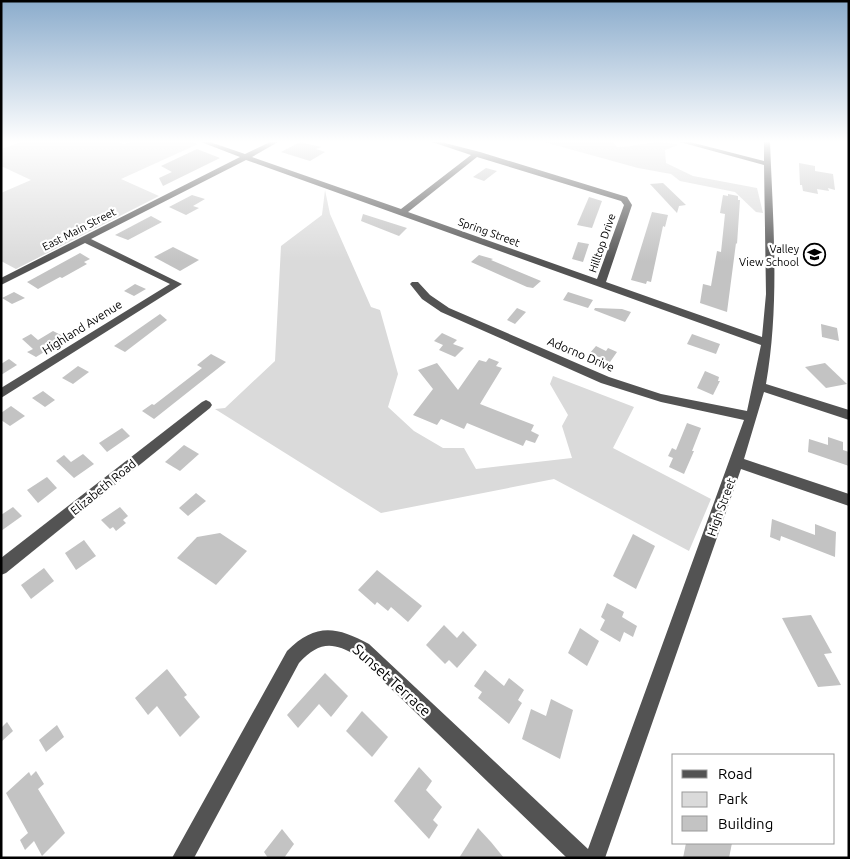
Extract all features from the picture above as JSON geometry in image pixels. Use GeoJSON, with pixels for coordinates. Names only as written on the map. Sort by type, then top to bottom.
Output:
{"type":"FeatureCollection","features":[{"type":"Feature","properties":{"kind":"street","name":"East Main Street"},"geometry":{"type":"LineString","coordinates":[[1,282],[195,182]]}},
{"type":"Feature","properties":{"kind":"street","name":"Spring Street"},"geometry":{"type":"LineString","coordinates":[[317,182],[767,343]]}},
{"type":"Feature","properties":{"kind":"street"},"geometry":{"type":"LineString","coordinates":[[401,213],[441,182]]}},
{"type":"Feature","properties":{"kind":"street","name":"Hilltop Drive"},"geometry":{"type":"LineString","coordinates":[[569,182],[624,199],[628,204],[600,284]]}},
{"type":"Feature","properties":{"kind":"street","name":"High Street"},"geometry":{"type":"LineString","coordinates":[[595,858],[737,462],[760,386],[767,343],[771,294],[768,182]]}},
{"type":"Feature","properties":{"kind":"street","name":"Highland Avenue"},"geometry":{"type":"LineString","coordinates":[[1,394],[176,284],[84,239]]}},
{"type":"Feature","properties":{"kind":"street","name":"Adorno Drive"},"geometry":{"type":"LineString","coordinates":[[415,284],[426,297],[445,310],[605,380],[661,398],[752,417]]}},
{"type":"Feature","properties":{"kind":"street"},"geometry":{"type":"LineString","coordinates":[[760,386],[849,415]]}},
{"type":"Feature","properties":{"kind":"street","name":"Elizabeth Road"},"geometry":{"type":"LineString","coordinates":[[1,568],[206,405]]}},
{"type":"Feature","properties":{"kind":"street"},"geometry":{"type":"LineString","coordinates":[[737,462],[849,500]]}},
{"type":"Feature","properties":{"kind":"street","name":"Sunset Terrace"},"geometry":{"type":"LineString","coordinates":[[182,858],[202,825],[293,657],[309,643],[329,637],[343,639],[363,650],[582,858]]}},
{"type":"Feature","properties":{"kind":"green space"},"geometry":{"type":"Polygon","coordinates":[[[26,182],[128,182],[159,196],[16,269],[1,261],[1,193],[26,182]]]}},
{"type":"Feature","properties":{"kind":"green space"},"geometry":{"type":"Polygon","coordinates":[[[685,182],[725,182],[757,188],[763,213],[756,212],[735,192],[685,182]]]}},
{"type":"Feature","properties":{"kind":"green space"},"geometry":{"type":"Polygon","coordinates":[[[325,190],[330,214],[371,307],[380,310],[398,374],[388,407],[414,431],[443,448],[464,448],[476,469],[572,458],[562,426],[568,415],[550,384],[553,376],[634,407],[613,448],[711,499],[689,551],[554,479],[381,513],[215,409],[225,408],[275,361],[281,246],[322,215],[325,190]]]}},
{"type":"Feature","properties":{"kind":"building"},"geometry":{"type":"Polygon","coordinates":[[[161,182],[171,182],[163,186],[161,182]]]}},
{"type":"Feature","properties":{"kind":"building"},"geometry":{"type":"Polygon","coordinates":[[[800,182],[834,182],[835,190],[828,188],[829,191],[817,189],[818,194],[803,191],[802,185],[800,185],[800,182]]]}},
{"type":"Feature","properties":{"kind":"building"},"geometry":{"type":"Polygon","coordinates":[[[663,183],[686,205],[679,206],[677,213],[650,184],[663,183]]]}},
{"type":"Feature","properties":{"kind":"building"},"geometry":{"type":"Polygon","coordinates":[[[728,194],[738,196],[738,200],[740,200],[737,244],[727,312],[700,303],[703,284],[711,286],[717,251],[721,252],[725,214],[720,213],[723,195],[728,196],[728,194]]]}},
{"type":"Feature","properties":{"kind":"building"},"geometry":{"type":"Polygon","coordinates":[[[192,195],[205,199],[193,206],[199,208],[186,215],[169,207],[192,195]]]}},
{"type":"Feature","properties":{"kind":"building"},"geometry":{"type":"Polygon","coordinates":[[[589,197],[602,201],[592,228],[577,225],[589,197]]]}},
{"type":"Feature","properties":{"kind":"building"},"geometry":{"type":"Polygon","coordinates":[[[652,212],[668,215],[665,227],[663,226],[651,282],[647,281],[646,284],[631,280],[652,212]]]}},
{"type":"Feature","properties":{"kind":"building"},"geometry":{"type":"Polygon","coordinates":[[[363,214],[407,228],[399,236],[361,221],[363,214]]]}},
{"type":"Feature","properties":{"kind":"building"},"geometry":{"type":"Polygon","coordinates":[[[151,216],[162,222],[128,240],[115,235],[151,216]]]}},
{"type":"Feature","properties":{"kind":"building"},"geometry":{"type":"Polygon","coordinates":[[[578,242],[589,244],[583,262],[572,259],[578,242]]]}},
{"type":"Feature","properties":{"kind":"building"},"geometry":{"type":"Polygon","coordinates":[[[173,247],[199,260],[180,271],[154,257],[173,247]]]}},
{"type":"Feature","properties":{"kind":"building"},"geometry":{"type":"Polygon","coordinates":[[[80,253],[90,259],[84,262],[87,264],[62,278],[60,277],[38,289],[27,282],[80,253]]]}},
{"type":"Feature","properties":{"kind":"building"},"geometry":{"type":"Polygon","coordinates":[[[479,255],[493,259],[491,260],[541,281],[533,288],[527,287],[471,262],[479,255]]]}},
{"type":"Feature","properties":{"kind":"building"},"geometry":{"type":"Polygon","coordinates":[[[135,284],[146,289],[134,296],[124,291],[135,284]]]}},
{"type":"Feature","properties":{"kind":"building"},"geometry":{"type":"Polygon","coordinates":[[[14,292],[25,298],[12,304],[2,298],[14,292]]]}},
{"type":"Feature","properties":{"kind":"building"},"geometry":{"type":"Polygon","coordinates":[[[568,292],[593,300],[588,308],[563,300],[568,292]]]}},
{"type":"Feature","properties":{"kind":"building"},"geometry":{"type":"Polygon","coordinates":[[[517,308],[526,312],[515,324],[507,320],[517,308]]]}},
{"type":"Feature","properties":{"kind":"building"},"geometry":{"type":"Polygon","coordinates":[[[595,308],[622,309],[631,312],[625,322],[594,310],[595,308]]]}},
{"type":"Feature","properties":{"kind":"building"},"geometry":{"type":"Polygon","coordinates":[[[160,314],[167,320],[125,352],[114,346],[160,314]]]}},
{"type":"Feature","properties":{"kind":"building"},"geometry":{"type":"Polygon","coordinates":[[[821,324],[837,328],[839,341],[822,337],[821,324]]]}},
{"type":"Feature","properties":{"kind":"building"},"geometry":{"type":"Polygon","coordinates":[[[53,331],[67,338],[36,357],[27,352],[33,349],[22,339],[31,334],[38,340],[53,331]]]}},
{"type":"Feature","properties":{"kind":"building"},"geometry":{"type":"Polygon","coordinates":[[[442,333],[457,340],[453,344],[464,348],[455,357],[439,350],[443,345],[434,341],[442,333]]]}},
{"type":"Feature","properties":{"kind":"building"},"geometry":{"type":"Polygon","coordinates":[[[692,334],[720,344],[716,354],[687,344],[692,334]]]}},
{"type":"Feature","properties":{"kind":"building"},"geometry":{"type":"Polygon","coordinates":[[[596,346],[606,351],[608,348],[617,352],[610,362],[590,353],[596,346]]]}},
{"type":"Feature","properties":{"kind":"building"},"geometry":{"type":"Polygon","coordinates":[[[211,354],[226,362],[154,419],[142,411],[152,404],[154,405],[202,368],[197,365],[211,354]]]}},
{"type":"Feature","properties":{"kind":"building"},"geometry":{"type":"Polygon","coordinates":[[[489,358],[499,362],[496,366],[502,368],[480,404],[534,425],[531,431],[539,435],[535,443],[526,440],[523,446],[467,423],[464,429],[441,419],[437,425],[413,415],[433,389],[418,370],[437,363],[458,390],[479,360],[486,362],[489,358]]]}},
{"type":"Feature","properties":{"kind":"building"},"geometry":{"type":"Polygon","coordinates":[[[9,359],[17,365],[1,375],[1,364],[9,359]]]}},
{"type":"Feature","properties":{"kind":"building"},"geometry":{"type":"Polygon","coordinates":[[[825,363],[847,384],[826,388],[805,367],[825,363]]]}},
{"type":"Feature","properties":{"kind":"building"},"geometry":{"type":"Polygon","coordinates":[[[78,366],[89,372],[73,384],[62,378],[78,366]]]}},
{"type":"Feature","properties":{"kind":"building"},"geometry":{"type":"Polygon","coordinates":[[[705,371],[719,377],[718,381],[720,381],[713,395],[697,388],[705,371]]]}},
{"type":"Feature","properties":{"kind":"building"},"geometry":{"type":"Polygon","coordinates":[[[43,391],[55,400],[45,407],[32,398],[43,391]]]}},
{"type":"Feature","properties":{"kind":"building"},"geometry":{"type":"Polygon","coordinates":[[[11,406],[25,416],[10,426],[1,420],[1,413],[11,406]]]}},
{"type":"Feature","properties":{"kind":"building"},"geometry":{"type":"Polygon","coordinates":[[[687,423],[701,428],[684,474],[669,467],[673,458],[668,456],[672,448],[676,450],[687,423]]]}},
{"type":"Feature","properties":{"kind":"building"},"geometry":{"type":"Polygon","coordinates":[[[122,428],[130,436],[107,452],[99,443],[122,428]]]}},
{"type":"Feature","properties":{"kind":"building"},"geometry":{"type":"Polygon","coordinates":[[[828,437],[843,442],[843,450],[849,452],[849,466],[808,452],[809,439],[828,445],[828,437]]]}},
{"type":"Feature","properties":{"kind":"building"},"geometry":{"type":"Polygon","coordinates":[[[184,445],[199,454],[180,471],[165,462],[184,445]]]}},
{"type":"Feature","properties":{"kind":"building"},"geometry":{"type":"Polygon","coordinates":[[[83,454],[94,464],[74,478],[56,461],[64,455],[71,462],[83,454]]]}},
{"type":"Feature","properties":{"kind":"building"},"geometry":{"type":"Polygon","coordinates":[[[47,477],[57,488],[38,503],[27,490],[47,477]]]}},
{"type":"Feature","properties":{"kind":"building"},"geometry":{"type":"Polygon","coordinates":[[[196,493],[206,501],[188,516],[179,508],[196,493]]]}},
{"type":"Feature","properties":{"kind":"building"},"geometry":{"type":"Polygon","coordinates":[[[13,507],[22,516],[1,531],[1,515],[13,507]]]}},
{"type":"Feature","properties":{"kind":"building"},"geometry":{"type":"Polygon","coordinates":[[[120,507],[128,516],[123,520],[126,523],[116,531],[113,527],[110,529],[101,520],[120,507]]]}},
{"type":"Feature","properties":{"kind":"building"},"geometry":{"type":"Polygon","coordinates":[[[772,519],[815,535],[815,524],[836,532],[835,557],[781,536],[780,541],[770,537],[772,519]]]}},
{"type":"Feature","properties":{"kind":"building"},"geometry":{"type":"Polygon","coordinates":[[[220,533],[247,551],[216,585],[177,558],[197,537],[220,533]]]}},
{"type":"Feature","properties":{"kind":"building"},"geometry":{"type":"Polygon","coordinates":[[[633,534],[655,546],[636,589],[613,576],[633,534]]]}},
{"type":"Feature","properties":{"kind":"building"},"geometry":{"type":"Polygon","coordinates":[[[84,540],[96,556],[76,570],[65,553],[84,540]]]}},
{"type":"Feature","properties":{"kind":"building"},"geometry":{"type":"Polygon","coordinates":[[[44,568],[54,581],[31,599],[21,585],[44,568]]]}},
{"type":"Feature","properties":{"kind":"building"},"geometry":{"type":"Polygon","coordinates":[[[377,570],[422,606],[408,622],[391,607],[388,611],[377,602],[375,605],[358,590],[377,570]]]}},
{"type":"Feature","properties":{"kind":"building"},"geometry":{"type":"Polygon","coordinates":[[[607,603],[624,612],[622,617],[637,626],[633,637],[624,632],[620,642],[600,630],[605,620],[601,617],[607,603]]]}},
{"type":"Feature","properties":{"kind":"building"},"geometry":{"type":"Polygon","coordinates":[[[811,615],[832,653],[824,654],[841,685],[818,687],[782,618],[811,615]]]}},
{"type":"Feature","properties":{"kind":"building"},"geometry":{"type":"Polygon","coordinates":[[[444,625],[457,638],[463,631],[477,645],[457,668],[449,660],[445,664],[426,645],[444,625]]]}},
{"type":"Feature","properties":{"kind":"building"},"geometry":{"type":"Polygon","coordinates":[[[580,628],[599,641],[587,666],[568,653],[580,628]]]}},
{"type":"Feature","properties":{"kind":"building"},"geometry":{"type":"Polygon","coordinates":[[[167,669],[187,695],[184,697],[200,717],[180,737],[157,706],[148,715],[135,698],[167,669]]]}},
{"type":"Feature","properties":{"kind":"building"},"geometry":{"type":"Polygon","coordinates":[[[485,670],[504,686],[509,678],[524,690],[518,700],[522,703],[509,724],[478,698],[482,692],[474,686],[485,670]]]}},
{"type":"Feature","properties":{"kind":"building"},"geometry":{"type":"Polygon","coordinates":[[[325,673],[348,696],[331,717],[319,704],[298,728],[287,715],[325,673]]]}},
{"type":"Feature","properties":{"kind":"building"},"geometry":{"type":"Polygon","coordinates":[[[551,699],[573,710],[560,759],[522,739],[531,709],[546,716],[551,699]]]}},
{"type":"Feature","properties":{"kind":"building"},"geometry":{"type":"Polygon","coordinates":[[[362,711],[388,737],[372,757],[346,731],[362,711]]]}},
{"type":"Feature","properties":{"kind":"building"},"geometry":{"type":"Polygon","coordinates":[[[7,722],[13,731],[1,742],[1,728],[7,722]]]}},
{"type":"Feature","properties":{"kind":"building"},"geometry":{"type":"Polygon","coordinates":[[[57,725],[64,737],[46,752],[39,740],[57,725]]]}},
{"type":"Feature","properties":{"kind":"building"},"geometry":{"type":"Polygon","coordinates":[[[419,767],[432,781],[426,790],[442,807],[433,820],[438,825],[429,839],[394,801],[419,767]]]}},
{"type":"Feature","properties":{"kind":"building"},"geometry":{"type":"Polygon","coordinates":[[[36,771],[44,784],[38,789],[65,833],[42,856],[34,841],[25,850],[20,840],[28,833],[6,793],[29,772],[31,776],[36,771]]]}},
{"type":"Feature","properties":{"kind":"building"},"geometry":{"type":"Polygon","coordinates":[[[478,828],[491,842],[504,858],[459,858],[478,828]]]}},
{"type":"Feature","properties":{"kind":"building"},"geometry":{"type":"Polygon","coordinates":[[[282,829],[294,844],[284,858],[268,858],[264,852],[282,829]]]}},
{"type":"Feature","properties":{"kind":"building"},"geometry":{"type":"Polygon","coordinates":[[[686,844],[732,844],[729,858],[683,858],[686,844]]]}},
{"type":"Feature","properties":{"kind":"place","name":"Valley View School"},"geometry":{"type":"Point","coordinates":[815,255]}}]}
